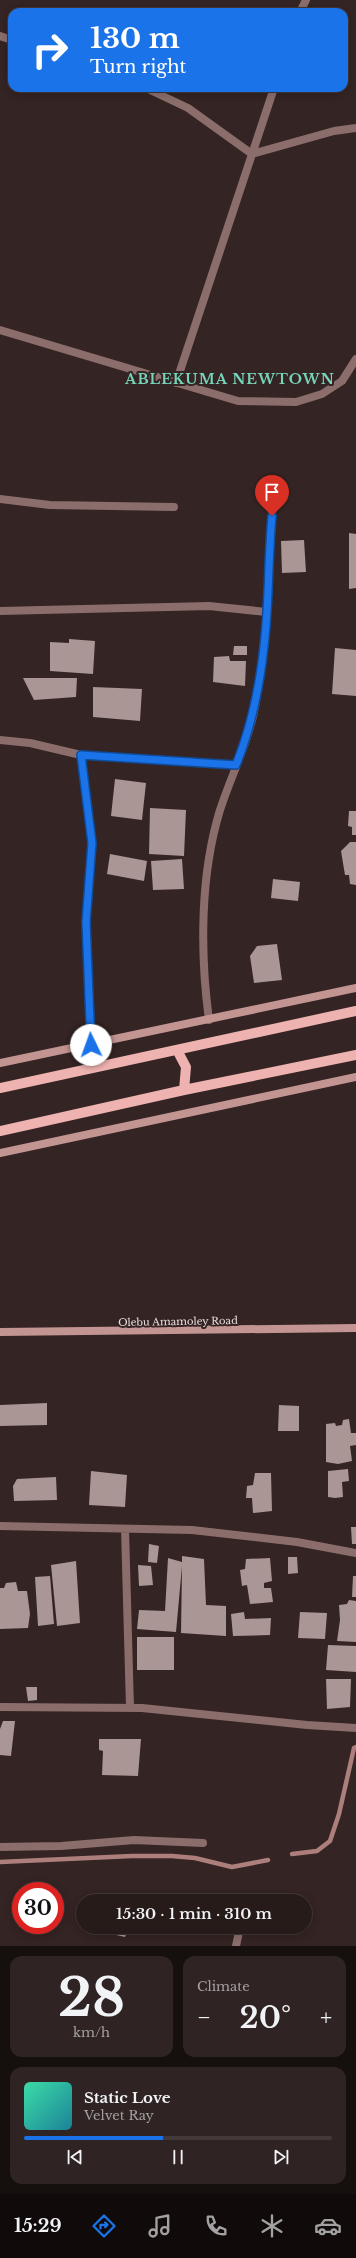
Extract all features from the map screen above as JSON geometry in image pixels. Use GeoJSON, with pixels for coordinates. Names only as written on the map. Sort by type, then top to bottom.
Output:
{"type":"FeatureCollection","features":[{"type":"Feature","properties":{"kind":"main road"},"geometry":{"type":"LineString","coordinates":[[0,1088],[356,1012]]}},
{"type":"Feature","properties":{"kind":"main road"},"geometry":{"type":"LineString","coordinates":[[177,1050],[186,1067],[184,1090]]}},
{"type":"Feature","properties":{"kind":"main road"},"geometry":{"type":"LineString","coordinates":[[0,1132],[184,1090],[356,1055]]}},
{"type":"Feature","properties":{"kind":"street"},"geometry":{"type":"LineString","coordinates":[[154,92],[188,108],[252,154]]}},
{"type":"Feature","properties":{"kind":"street"},"geometry":{"type":"LineString","coordinates":[[176,383],[273,92]]}},
{"type":"Feature","properties":{"kind":"street"},"geometry":{"type":"LineString","coordinates":[[252,154],[334,131],[356,128]]}},
{"type":"Feature","properties":{"kind":"street"},"geometry":{"type":"LineString","coordinates":[[0,330],[238,401],[296,402],[322,394],[342,380],[356,359]]}},
{"type":"Feature","properties":{"kind":"street"},"geometry":{"type":"LineString","coordinates":[[0,499],[50,505],[174,508]]}},
{"type":"Feature","properties":{"kind":"street"},"geometry":{"type":"LineString","coordinates":[[209,1020],[204,984],[204,918],[210,860],[220,811],[247,737],[255,708],[267,612],[273,503]]}},
{"type":"Feature","properties":{"kind":"street"},"geometry":{"type":"LineString","coordinates":[[0,611],[208,606],[267,612]]}},
{"type":"Feature","properties":{"kind":"street"},"geometry":{"type":"LineString","coordinates":[[0,740],[30,743],[81,755],[236,765]]}},
{"type":"Feature","properties":{"kind":"street"},"geometry":{"type":"LineString","coordinates":[[81,755],[92,843],[86,922],[91,1045]]}},
{"type":"Feature","properties":{"kind":"street"},"geometry":{"type":"LineString","coordinates":[[0,1063],[356,988]]}},
{"type":"Feature","properties":{"kind":"street"},"geometry":{"type":"LineString","coordinates":[[0,1153],[356,1077]]}},
{"type":"Feature","properties":{"kind":"street","name":"Olebu Amamoley Road"},"geometry":{"type":"LineString","coordinates":[[0,1332],[356,1328]]}},
{"type":"Feature","properties":{"kind":"street"},"geometry":{"type":"LineString","coordinates":[[0,1526],[192,1530],[297,1542],[356,1553]]}},
{"type":"Feature","properties":{"kind":"street"},"geometry":{"type":"LineString","coordinates":[[125,1529],[130,1708]]}},
{"type":"Feature","properties":{"kind":"street"},"geometry":{"type":"LineString","coordinates":[[0,1707],[130,1708],[306,1725],[356,1728]]}},
{"type":"Feature","properties":{"kind":"street"},"geometry":{"type":"LineString","coordinates":[[0,1847],[61,1846],[134,1840],[203,1843]]}},
{"type":"Feature","properties":{"kind":"street"},"geometry":{"type":"LineString","coordinates":[[236,1946],[239,1934]]}},
{"type":"Feature","properties":{"kind":"building"},"geometry":{"type":"Polygon","coordinates":[[[349,533],[356,534],[356,588],[349,589],[349,533]]]}},
{"type":"Feature","properties":{"kind":"building"},"geometry":{"type":"Polygon","coordinates":[[[304,540],[306,572],[282,573],[281,541],[304,540]]]}},
{"type":"Feature","properties":{"kind":"building"},"geometry":{"type":"Polygon","coordinates":[[[69,639],[95,641],[93,674],[50,671],[50,642],[69,643],[69,639]]]}},
{"type":"Feature","properties":{"kind":"building"},"geometry":{"type":"Polygon","coordinates":[[[234,646],[247,646],[247,655],[233,655],[234,646]]]}},
{"type":"Feature","properties":{"kind":"building"},"geometry":{"type":"Polygon","coordinates":[[[335,648],[356,650],[356,696],[332,694],[335,648]]]}},
{"type":"Feature","properties":{"kind":"building"},"geometry":{"type":"Polygon","coordinates":[[[229,656],[230,661],[246,661],[245,686],[213,682],[214,657],[229,656]]]}},
{"type":"Feature","properties":{"kind":"building"},"geometry":{"type":"Polygon","coordinates":[[[23,678],[77,678],[76,697],[34,700],[23,678]]]}},
{"type":"Feature","properties":{"kind":"building"},"geometry":{"type":"Polygon","coordinates":[[[93,687],[142,689],[140,721],[93,717],[93,687]]]}},
{"type":"Feature","properties":{"kind":"building"},"geometry":{"type":"Polygon","coordinates":[[[115,779],[146,783],[142,820],[111,816],[115,779]]]}},
{"type":"Feature","properties":{"kind":"building"},"geometry":{"type":"Polygon","coordinates":[[[150,808],[186,810],[184,856],[149,854],[150,808]]]}},
{"type":"Feature","properties":{"kind":"building"},"geometry":{"type":"Polygon","coordinates":[[[349,811],[356,811],[356,835],[352,835],[352,827],[348,826],[349,811]]]}},
{"type":"Feature","properties":{"kind":"building"},"geometry":{"type":"Polygon","coordinates":[[[350,842],[356,842],[356,885],[350,884],[349,875],[345,875],[341,851],[350,842]]]}},
{"type":"Feature","properties":{"kind":"building"},"geometry":{"type":"Polygon","coordinates":[[[110,854],[147,861],[144,881],[107,874],[110,854]]]}},
{"type":"Feature","properties":{"kind":"building"},"geometry":{"type":"Polygon","coordinates":[[[182,859],[184,889],[153,890],[151,861],[182,859]]]}},
{"type":"Feature","properties":{"kind":"building"},"geometry":{"type":"Polygon","coordinates":[[[273,879],[300,882],[298,901],[271,898],[273,879]]]}},
{"type":"Feature","properties":{"kind":"building"},"geometry":{"type":"Polygon","coordinates":[[[277,944],[282,980],[254,983],[250,956],[257,946],[277,944]]]}},
{"type":"Feature","properties":{"kind":"building"},"geometry":{"type":"Polygon","coordinates":[[[47,1403],[47,1425],[0,1426],[0,1405],[47,1403]]]}},
{"type":"Feature","properties":{"kind":"building"},"geometry":{"type":"Polygon","coordinates":[[[279,1405],[299,1406],[299,1431],[278,1431],[279,1405]]]}},
{"type":"Feature","properties":{"kind":"building"},"geometry":{"type":"Polygon","coordinates":[[[349,1419],[351,1433],[356,1433],[356,1445],[350,1446],[352,1461],[338,1464],[326,1462],[326,1424],[335,1423],[336,1426],[342,1425],[343,1420],[349,1419]]]}},
{"type":"Feature","properties":{"kind":"building"},"geometry":{"type":"Polygon","coordinates":[[[348,1469],[349,1481],[342,1482],[343,1497],[328,1497],[328,1471],[348,1469]]]}},
{"type":"Feature","properties":{"kind":"building"},"geometry":{"type":"Polygon","coordinates":[[[91,1471],[127,1475],[125,1507],[89,1505],[91,1471]]]}},
{"type":"Feature","properties":{"kind":"building"},"geometry":{"type":"Polygon","coordinates":[[[255,1473],[271,1473],[272,1511],[253,1513],[252,1498],[246,1498],[247,1486],[253,1485],[255,1473]]]}},
{"type":"Feature","properties":{"kind":"building"},"geometry":{"type":"Polygon","coordinates":[[[56,1477],[57,1500],[14,1501],[13,1486],[17,1479],[56,1477]]]}},
{"type":"Feature","properties":{"kind":"building"},"geometry":{"type":"Polygon","coordinates":[[[351,1527],[356,1527],[356,1544],[352,1544],[351,1527]]]}},
{"type":"Feature","properties":{"kind":"building"},"geometry":{"type":"Polygon","coordinates":[[[149,1544],[159,1546],[157,1563],[148,1562],[149,1544]]]}},
{"type":"Feature","properties":{"kind":"building"},"geometry":{"type":"Polygon","coordinates":[[[182,1556],[204,1559],[206,1605],[226,1606],[226,1636],[181,1633],[182,1566],[176,1632],[137,1629],[139,1610],[165,1611],[168,1558],[182,1562],[182,1556]]]}},
{"type":"Feature","properties":{"kind":"building"},"geometry":{"type":"Polygon","coordinates":[[[288,1557],[297,1557],[298,1573],[288,1574],[288,1557]]]}},
{"type":"Feature","properties":{"kind":"building"},"geometry":{"type":"Polygon","coordinates":[[[270,1558],[272,1581],[264,1583],[264,1588],[271,1588],[273,1602],[250,1604],[247,1585],[242,1586],[240,1570],[245,1569],[246,1559],[270,1558]]]}},
{"type":"Feature","properties":{"kind":"building"},"geometry":{"type":"Polygon","coordinates":[[[76,1561],[80,1623],[57,1626],[51,1565],[76,1561]]]}},
{"type":"Feature","properties":{"kind":"building"},"geometry":{"type":"Polygon","coordinates":[[[138,1565],[151,1566],[153,1585],[139,1586],[138,1565]]]}},
{"type":"Feature","properties":{"kind":"building"},"geometry":{"type":"Polygon","coordinates":[[[50,1576],[54,1624],[38,1626],[35,1577],[50,1576]]]}},
{"type":"Feature","properties":{"kind":"building"},"geometry":{"type":"Polygon","coordinates":[[[353,1576],[356,1576],[356,1597],[352,1597],[353,1576]]]}},
{"type":"Feature","properties":{"kind":"building"},"geometry":{"type":"Polygon","coordinates":[[[16,1582],[18,1591],[27,1591],[30,1614],[28,1628],[0,1629],[0,1588],[4,1588],[6,1583],[16,1582]]]}},
{"type":"Feature","properties":{"kind":"building"},"geometry":{"type":"Polygon","coordinates":[[[349,1600],[356,1601],[356,1642],[337,1641],[340,1620],[339,1605],[347,1604],[349,1600]]]}},
{"type":"Feature","properties":{"kind":"building"},"geometry":{"type":"Polygon","coordinates":[[[244,1612],[245,1619],[271,1618],[270,1635],[233,1636],[231,1614],[244,1612]]]}},
{"type":"Feature","properties":{"kind":"building"},"geometry":{"type":"Polygon","coordinates":[[[300,1612],[327,1613],[325,1639],[298,1638],[300,1612]]]}},
{"type":"Feature","properties":{"kind":"building"},"geometry":{"type":"Polygon","coordinates":[[[137,1637],[174,1637],[174,1670],[137,1670],[137,1637]]]}},
{"type":"Feature","properties":{"kind":"building"},"geometry":{"type":"Polygon","coordinates":[[[328,1645],[356,1646],[356,1672],[326,1670],[328,1645]]]}},
{"type":"Feature","properties":{"kind":"building"},"geometry":{"type":"Polygon","coordinates":[[[326,1679],[351,1679],[350,1707],[327,1709],[326,1679]]]}},
{"type":"Feature","properties":{"kind":"building"},"geometry":{"type":"Polygon","coordinates":[[[26,1687],[37,1687],[37,1700],[28,1701],[26,1687]]]}},
{"type":"Feature","properties":{"kind":"building"},"geometry":{"type":"Polygon","coordinates":[[[3,1721],[15,1721],[11,1756],[0,1755],[0,1729],[3,1721]]]}},
{"type":"Feature","properties":{"kind":"building"},"geometry":{"type":"Polygon","coordinates":[[[99,1739],[141,1739],[138,1776],[102,1775],[103,1751],[99,1750],[99,1739]]]}},
{"type":"Feature","properties":{"kind":"building"},"geometry":{"type":"Polygon","coordinates":[[[112,1934],[126,1934],[125,1937],[112,1934]]]}},
{"type":"Feature","properties":{"kind":"waterway"},"geometry":{"type":"LineString","coordinates":[[292,1854],[317,1851],[330,1841],[339,1814],[354,1748],[356,1747]]}},
{"type":"Feature","properties":{"kind":"waterway"},"geometry":{"type":"LineString","coordinates":[[0,1862],[132,1856],[172,1856],[195,1858],[232,1867],[268,1860]]}},
{"type":"Feature","properties":{"kind":"district","name":"ABLEKUMA NEWTOWN"},"geometry":{"type":"Point","coordinates":[230,379]}},
{"type":"Feature","properties":{"kind":"route"},"geometry":{"type":"LineString","coordinates":[[91,1045],[86,922],[92,843],[81,755],[189,764],[236,765],[247,737],[255,708],[267,612],[269,542],[272,516]]}}]}
